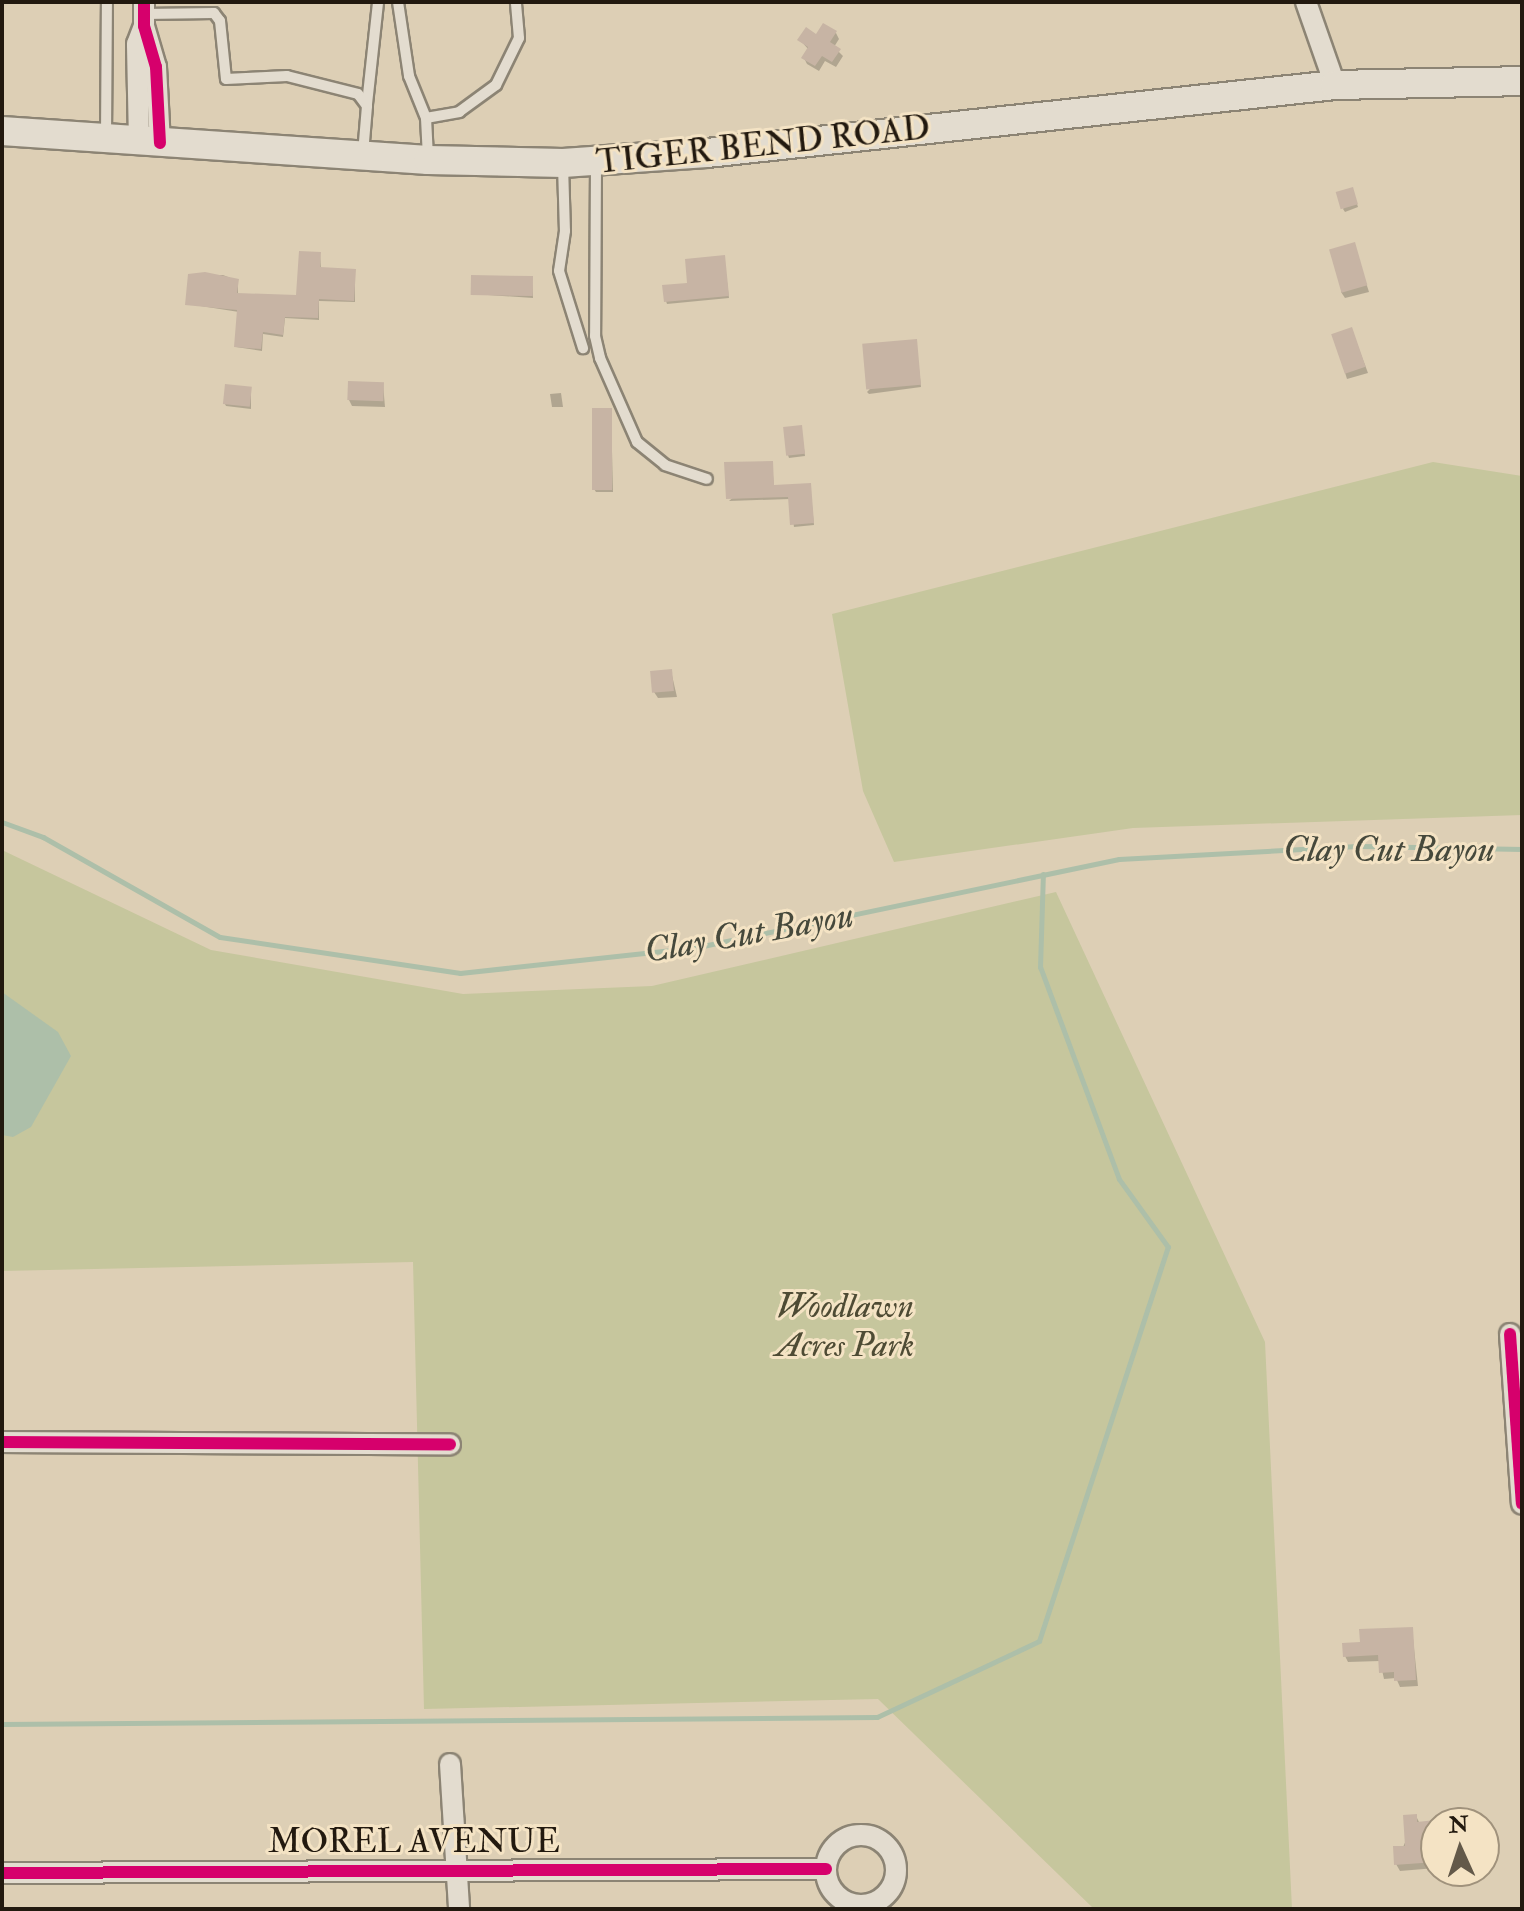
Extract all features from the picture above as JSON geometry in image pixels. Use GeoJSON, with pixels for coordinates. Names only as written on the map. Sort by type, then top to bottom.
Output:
{"type":"FeatureCollection","features":[{"type":"Feature","properties":{"kind":"main road","name":"TIGER BEND ROAD"},"geometry":{"type":"LineString","coordinates":[[2,131],[428,160],[596,162],[1335,85],[1522,81]]}},
{"type":"Feature","properties":{"kind":"street"},"geometry":{"type":"LineString","coordinates":[[1306,2],[1335,85]]}},
{"type":"Feature","properties":{"kind":"street"},"geometry":{"type":"LineString","coordinates":[[144,14],[137,44],[150,142]]}},
{"type":"Feature","properties":{"kind":"street"},"geometry":{"type":"LineString","coordinates":[[1510,1334],[1522,1504]]}},
{"type":"Feature","properties":{"kind":"street"},"geometry":{"type":"LineString","coordinates":[[2,1442],[450,1444]]}},
{"type":"Feature","properties":{"kind":"street"},"geometry":{"type":"LineString","coordinates":[[450,1764],[459,1909]]}},
{"type":"Feature","properties":{"kind":"street","name":"MOREL AVENUE"},"geometry":{"type":"LineString","coordinates":[[2,1873],[826,1869]]}},
{"type":"Feature","properties":{"kind":"lane"},"geometry":{"type":"LineString","coordinates":[[106,139],[107,2]]}},
{"type":"Feature","properties":{"kind":"lane"},"geometry":{"type":"LineString","coordinates":[[363,156],[378,2]]}},
{"type":"Feature","properties":{"kind":"lane"},"geometry":{"type":"LineString","coordinates":[[398,2],[409,76],[426,118],[428,160]]}},
{"type":"Feature","properties":{"kind":"lane"},"geometry":{"type":"LineString","coordinates":[[426,118],[459,112],[496,85],[519,38],[516,2]]}},
{"type":"Feature","properties":{"kind":"lane"},"geometry":{"type":"LineString","coordinates":[[144,14],[214,13],[220,21],[226,79],[295,77],[358,94],[367,106]]}},
{"type":"Feature","properties":{"kind":"lane"},"geometry":{"type":"LineString","coordinates":[[596,162],[595,336],[600,358],[637,442],[665,465],[707,479]]}},
{"type":"Feature","properties":{"kind":"lane"},"geometry":{"type":"LineString","coordinates":[[563,163],[565,231],[559,271],[583,348]]}},
{"type":"Feature","properties":{"kind":"green space"},"geometry":{"type":"Polygon","coordinates":[[[1433,462],[1522,476],[1522,815],[1133,828],[894,862],[863,791],[832,614],[1433,462]]]}},
{"type":"Feature","properties":{"kind":"green space","name":"Woodlawn Acres Park"},"geometry":{"type":"Polygon","coordinates":[[[2,850],[211,950],[463,994],[652,986],[1056,892],[1265,1342],[1292,1909],[1094,1909],[878,1699],[424,1709],[413,1262],[2,1271],[2,850]]]}},
{"type":"Feature","properties":{"kind":"shaded area"},"geometry":{"type":"Polygon","coordinates":[[[2,992],[58,1032],[71,1056],[31,1127],[13,1137],[2,1135],[2,992]]]}},
{"type":"Feature","properties":{"kind":"building"},"geometry":{"type":"Polygon","coordinates":[[[823,23],[837,31],[830,42],[841,49],[832,62],[822,56],[815,66],[801,58],[808,47],[797,40],[806,27],[816,34],[823,23]]]}},
{"type":"Feature","properties":{"kind":"building"},"geometry":{"type":"Polygon","coordinates":[[[1353,187],[1358,204],[1341,209],[1336,192],[1353,187]]]}},
{"type":"Feature","properties":{"kind":"building"},"geometry":{"type":"Polygon","coordinates":[[[1355,242],[1367,285],[1341,293],[1329,249],[1355,242]]]}},
{"type":"Feature","properties":{"kind":"building"},"geometry":{"type":"Polygon","coordinates":[[[299,251],[321,252],[320,267],[356,269],[354,301],[319,299],[318,318],[285,317],[283,335],[263,332],[261,349],[234,347],[237,310],[185,305],[188,274],[205,272],[239,279],[237,293],[296,295],[299,251]]]}},
{"type":"Feature","properties":{"kind":"building"},"geometry":{"type":"Polygon","coordinates":[[[725,255],[729,296],[664,302],[662,285],[687,283],[685,259],[725,255]]]}},
{"type":"Feature","properties":{"kind":"building"},"geometry":{"type":"Polygon","coordinates":[[[471,275],[533,276],[533,296],[471,295],[471,275]]]}},
{"type":"Feature","properties":{"kind":"building"},"geometry":{"type":"Polygon","coordinates":[[[1352,327],[1366,367],[1345,374],[1331,334],[1352,327]]]}},
{"type":"Feature","properties":{"kind":"building"},"geometry":{"type":"Polygon","coordinates":[[[917,339],[921,385],[866,390],[862,344],[917,339]]]}},
{"type":"Feature","properties":{"kind":"building"},"geometry":{"type":"Polygon","coordinates":[[[348,381],[384,382],[383,401],[347,400],[348,381]]]}},
{"type":"Feature","properties":{"kind":"building"},"geometry":{"type":"Polygon","coordinates":[[[225,384],[252,387],[250,407],[223,404],[225,384]]]}},
{"type":"Feature","properties":{"kind":"building"},"geometry":{"type":"Polygon","coordinates":[[[592,408],[612,408],[612,490],[592,490],[592,408]]]}},
{"type":"Feature","properties":{"kind":"building"},"geometry":{"type":"Polygon","coordinates":[[[802,425],[805,454],[786,456],[783,427],[802,425]]]}},
{"type":"Feature","properties":{"kind":"building"},"geometry":{"type":"Polygon","coordinates":[[[773,461],[774,485],[811,483],[814,523],[790,525],[788,497],[726,499],[724,462],[773,461]]]}},
{"type":"Feature","properties":{"kind":"building"},"geometry":{"type":"Polygon","coordinates":[[[672,669],[674,691],[652,693],[650,671],[672,669]]]}},
{"type":"Feature","properties":{"kind":"building"},"geometry":{"type":"Polygon","coordinates":[[[1413,1627],[1416,1680],[1394,1681],[1394,1672],[1379,1673],[1378,1655],[1343,1657],[1342,1643],[1360,1642],[1359,1629],[1413,1627]]]}},
{"type":"Feature","properties":{"kind":"building"},"geometry":{"type":"Polygon","coordinates":[[[1417,1814],[1417,1822],[1420,1822],[1420,1863],[1394,1865],[1393,1846],[1405,1846],[1403,1815],[1417,1814]]]}},
{"type":"Feature","properties":{"kind":"waterway","name":"Clay Cut Bayou"},"geometry":{"type":"LineString","coordinates":[[2,822],[43,837],[220,937],[460,973],[698,947],[1119,859],[1362,846],[1522,849]]}},
{"type":"Feature","properties":{"kind":"waterway"},"geometry":{"type":"LineString","coordinates":[[2,1724],[877,1717],[1039,1641],[1168,1247],[1119,1179],[1040,967],[1043,874]]}},
{"type":"Feature","properties":{"kind":"cycle path"},"geometry":{"type":"LineString","coordinates":[[144,2],[144,26],[156,67],[160,143]]}},
{"type":"Feature","properties":{"kind":"cycle path"},"geometry":{"type":"LineString","coordinates":[[1510,1334],[1522,1504]]}},
{"type":"Feature","properties":{"kind":"cycle path"},"geometry":{"type":"LineString","coordinates":[[2,1442],[450,1444]]}},
{"type":"Feature","properties":{"kind":"cycle path"},"geometry":{"type":"LineString","coordinates":[[2,1873],[826,1869]]}}]}
